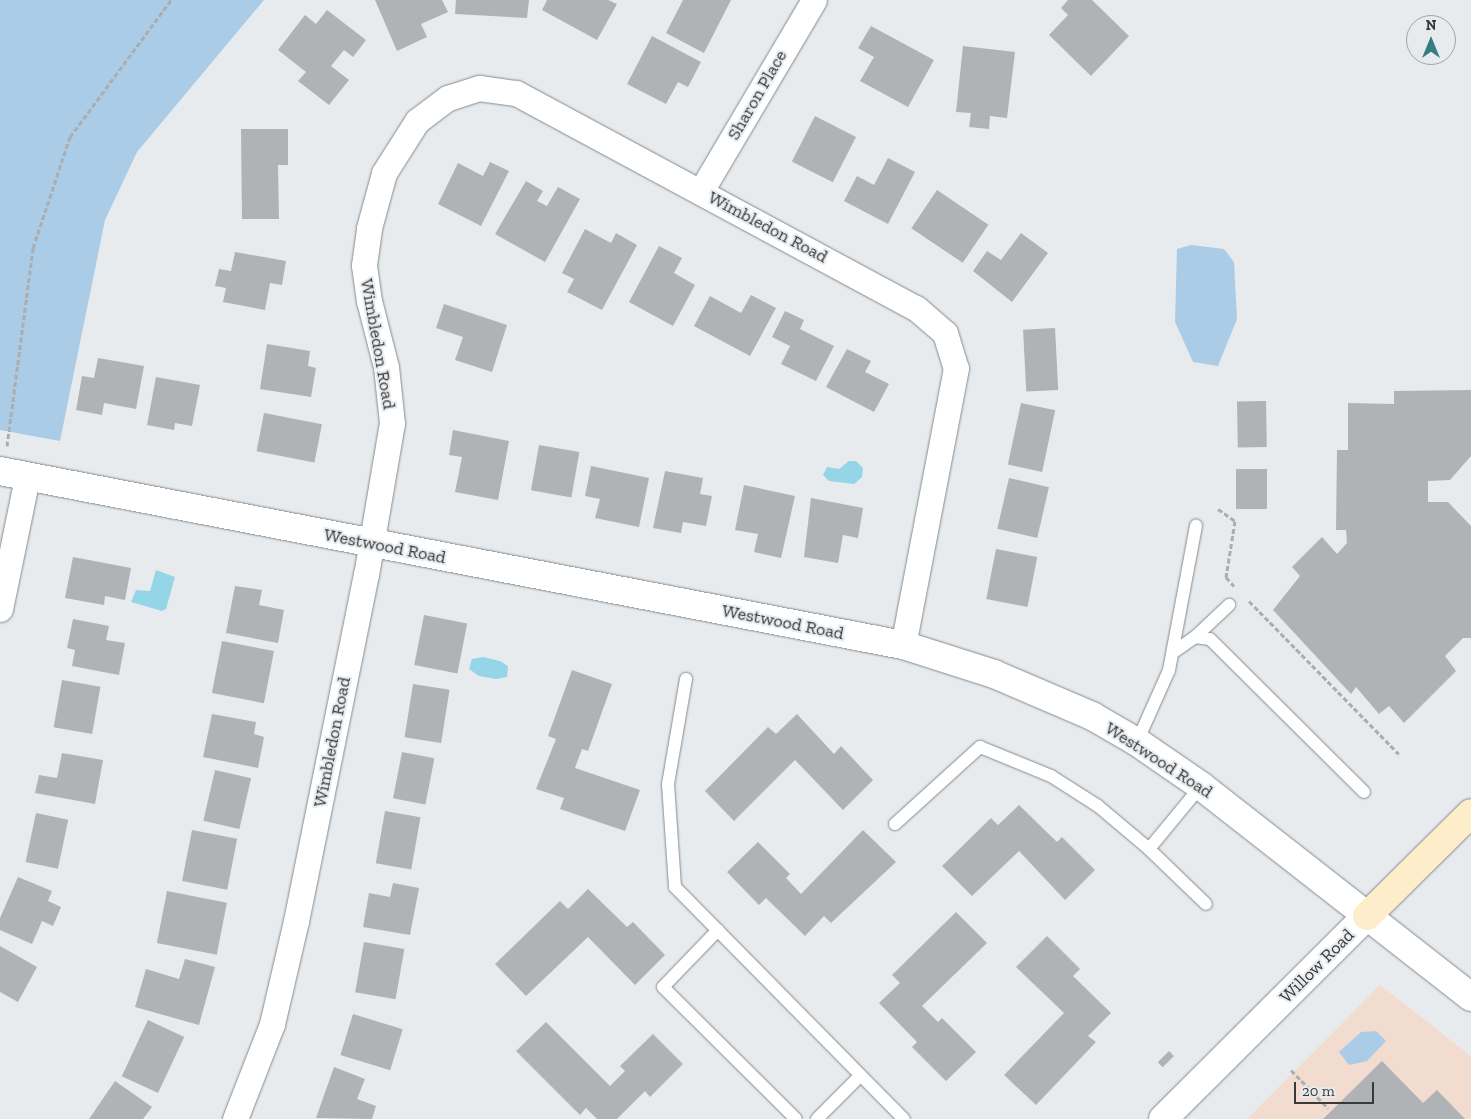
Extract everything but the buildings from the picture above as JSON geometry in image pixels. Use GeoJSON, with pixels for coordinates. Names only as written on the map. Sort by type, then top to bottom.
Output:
{"type":"FeatureCollection","features":[{"type":"Feature","properties":{"kind":"main road","name":"Willow Road"},"geometry":{"type":"LineString","coordinates":[[1367,916],[1471,813]]}},
{"type":"Feature","properties":{"kind":"street","name":"Sharon Place"},"geometry":{"type":"LineString","coordinates":[[702,191],[814,0]]}},
{"type":"Feature","properties":{"kind":"street","name":"Wimbledon Road"},"geometry":{"type":"LineString","coordinates":[[234,1119],[274,1014],[372,543],[392,423],[386,367],[369,301],[364,264],[369,228],[384,173],[416,121],[448,98],[479,88],[516,93],[702,191],[916,308],[945,333],[956,368],[903,645]]}},
{"type":"Feature","properties":{"kind":"street","name":"Westwood Road"},"geometry":{"type":"LineString","coordinates":[[10,473],[903,645],[994,674],[1092,716],[1137,742],[1202,786],[1471,997]]}},
{"type":"Feature","properties":{"kind":"street"},"geometry":{"type":"LineString","coordinates":[[0,609],[10,473]]}},
{"type":"Feature","properties":{"kind":"street","name":"Willow Road"},"geometry":{"type":"LineString","coordinates":[[1163,1119],[1367,916]]}},
{"type":"Feature","properties":{"kind":"lane"},"geometry":{"type":"LineString","coordinates":[[1137,742],[1155,707],[1175,651],[1196,526]]}},
{"type":"Feature","properties":{"kind":"lane"},"geometry":{"type":"LineString","coordinates":[[1175,651],[1195,637],[1229,605]]}},
{"type":"Feature","properties":{"kind":"lane"},"geometry":{"type":"LineString","coordinates":[[1195,637],[1210,639],[1364,792]]}},
{"type":"Feature","properties":{"kind":"lane"},"geometry":{"type":"LineString","coordinates":[[686,679],[669,766],[672,875],[675,886],[904,1119]]}},
{"type":"Feature","properties":{"kind":"lane"},"geometry":{"type":"LineString","coordinates":[[895,824],[980,747],[1051,776],[1098,806],[1149,849],[1206,904]]}},
{"type":"Feature","properties":{"kind":"lane"},"geometry":{"type":"LineString","coordinates":[[1149,849],[1202,786]]}},
{"type":"Feature","properties":{"kind":"lane"},"geometry":{"type":"LineString","coordinates":[[718,930],[663,986],[796,1119]]}},
{"type":"Feature","properties":{"kind":"lane"},"geometry":{"type":"LineString","coordinates":[[817,1119],[860,1076]]}},
{"type":"Feature","properties":{"kind":"path"},"geometry":{"type":"LineString","coordinates":[[10,473],[33,248],[70,136],[171,0]]}},
{"type":"Feature","properties":{"kind":"path"},"geometry":{"type":"LineString","coordinates":[[1218,509],[1236,521],[1226,577],[1237,589]]}},
{"type":"Feature","properties":{"kind":"path"},"geometry":{"type":"LineString","coordinates":[[1243,594],[1399,754]]}},
{"type":"Feature","properties":{"kind":"path"},"geometry":{"type":"LineString","coordinates":[[1291,1070],[1328,1108]]}},
{"type":"Feature","properties":{"kind":"shaded area"},"geometry":{"type":"Polygon","coordinates":[[[0,0],[264,0],[137,152],[105,220],[60,441],[0,430],[0,0]]]}},
{"type":"Feature","properties":{"kind":"shaded area"},"geometry":{"type":"Polygon","coordinates":[[[1191,245],[1224,249],[1234,262],[1237,319],[1218,366],[1193,362],[1175,322],[1177,249],[1191,245]]]}},
{"type":"Feature","properties":{"kind":"shaded area"},"geometry":{"type":"Polygon","coordinates":[[[849,461],[856,461],[863,468],[862,477],[854,484],[829,481],[823,475],[827,467],[839,469],[849,461]]]}},
{"type":"Feature","properties":{"kind":"shaded area"},"geometry":{"type":"Polygon","coordinates":[[[156,570],[175,577],[166,609],[162,611],[131,602],[136,590],[150,591],[156,570]]]}},
{"type":"Feature","properties":{"kind":"shaded area"},"geometry":{"type":"Polygon","coordinates":[[[483,657],[500,661],[508,666],[507,677],[496,679],[479,676],[469,669],[472,659],[483,657]]]}},
{"type":"Feature","properties":{"kind":"shaded area"},"geometry":{"type":"Polygon","coordinates":[[[1380,985],[1471,1056],[1471,1119],[1247,1119],[1380,985]]]}},
{"type":"Feature","properties":{"kind":"shaded area"},"geometry":{"type":"Polygon","coordinates":[[[1376,1031],[1386,1041],[1367,1061],[1349,1065],[1339,1052],[1361,1032],[1376,1031]]]}}]}
